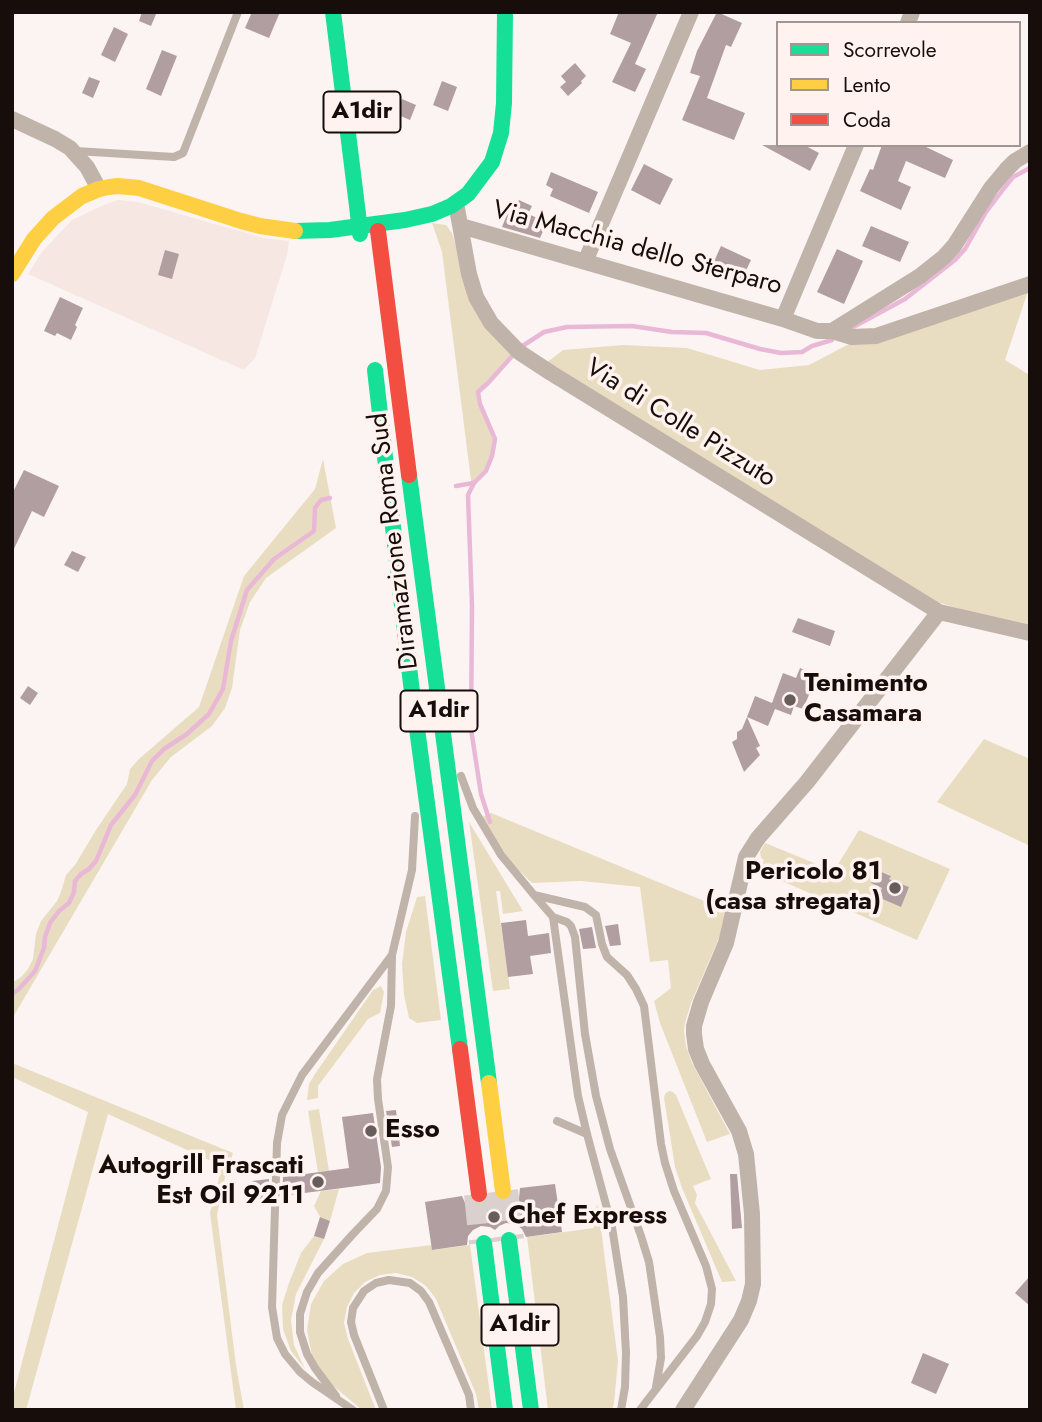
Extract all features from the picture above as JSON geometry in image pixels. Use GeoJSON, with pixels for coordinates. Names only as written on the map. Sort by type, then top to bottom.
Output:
{"type":"FeatureCollection","features":[{"type":"Feature","properties":{"kind":"main road","name":"A1dir"},"geometry":{"type":"LineString","coordinates":[[333,12],[360,241]]}},
{"type":"Feature","properties":{"kind":"main road"},"geometry":{"type":"LineString","coordinates":[[348,12],[354,52]]}},
{"type":"Feature","properties":{"kind":"main road"},"geometry":{"type":"LineString","coordinates":[[12,274],[28,247],[47,224],[67,206],[99,189],[118,186],[139,188],[241,221],[287,230],[330,230],[405,220],[432,214],[456,203],[468,194],[485,173],[495,155],[501,134],[505,12]]}},
{"type":"Feature","properties":{"kind":"main road","name":"Diramazione Roma Sud"},"geometry":{"type":"LineString","coordinates":[[375,211],[503,1191]]}},
{"type":"Feature","properties":{"kind":"main road","name":"Diramazione Roma Sud"},"geometry":{"type":"LineString","coordinates":[[373,353],[411,684],[479,1194]]}},
{"type":"Feature","properties":{"kind":"main road","name":"A1dir"},"geometry":{"type":"LineString","coordinates":[[509,1240],[531,1410]]}},
{"type":"Feature","properties":{"kind":"main road","name":"A1dir"},"geometry":{"type":"LineString","coordinates":[[484,1243],[505,1410]]}},
{"type":"Feature","properties":{"kind":"street"},"geometry":{"type":"LineString","coordinates":[[585,262],[691,12]]}},
{"type":"Feature","properties":{"kind":"street"},"geometry":{"type":"LineString","coordinates":[[12,119],[55,139],[73,151],[90,172],[99,189]]}},
{"type":"Feature","properties":{"kind":"street","name":"Via Macchia dello Sterparo"},"geometry":{"type":"LineString","coordinates":[[461,226],[783,319],[855,147]]}},
{"type":"Feature","properties":{"kind":"street"},"geometry":{"type":"LineString","coordinates":[[832,331],[913,281],[943,257],[958,240],[1000,176],[1015,161],[1030,152]]}},
{"type":"Feature","properties":{"kind":"street","name":"Via di Colle Pizzuto"},"geometry":{"type":"LineString","coordinates":[[456,203],[476,297],[491,323],[519,352],[939,612],[1030,633]]}},
{"type":"Feature","properties":{"kind":"street"},"geometry":{"type":"LineString","coordinates":[[783,319],[812,330],[832,331],[852,337],[876,335],[1030,284]]}},
{"type":"Feature","properties":{"kind":"street"},"geometry":{"type":"LineString","coordinates":[[683,1410],[741,1320],[753,1283],[752,1214],[746,1154],[738,1131],[700,1059],[694,1034],[701,1002],[726,943],[745,860],[758,838],[807,782],[939,612]]}},
{"type":"Feature","properties":{"kind":"lane"},"geometry":{"type":"LineString","coordinates":[[73,151],[174,157],[183,153],[238,12]]}},
{"type":"Feature","properties":{"kind":"lane"},"geometry":{"type":"LineString","coordinates":[[434,676],[456,755]]}},
{"type":"Feature","properties":{"kind":"lane"},"geometry":{"type":"LineString","coordinates":[[411,684],[415,784]]}},
{"type":"Feature","properties":{"kind":"lane"},"geometry":{"type":"LineString","coordinates":[[459,769],[471,804],[512,870],[553,917],[567,922],[573,930],[587,1046],[601,1118],[649,1262],[660,1347],[656,1390]]}},
{"type":"Feature","properties":{"kind":"lane"},"geometry":{"type":"LineString","coordinates":[[340,1400],[307,1354],[300,1332],[300,1314],[307,1292],[318,1273],[377,1209],[386,1191],[388,1167],[377,1079],[391,1006],[391,955],[412,870],[415,808]]}},
{"type":"Feature","properties":{"kind":"lane"},"geometry":{"type":"LineString","coordinates":[[534,895],[585,907],[594,912],[607,957],[627,975],[644,1006],[665,1163],[706,1266],[712,1289],[702,1329],[640,1410]]}},
{"type":"Feature","properties":{"kind":"lane"},"geometry":{"type":"LineString","coordinates":[[553,917],[577,1087],[612,1227],[623,1297],[626,1353],[621,1410]]}},
{"type":"Feature","properties":{"kind":"lane"},"geometry":{"type":"LineString","coordinates":[[353,1410],[294,1366],[285,1354],[276,1331],[272,1307],[277,1143],[282,1115],[302,1075],[391,955]]}},
{"type":"Feature","properties":{"kind":"lane"},"geometry":{"type":"LineString","coordinates":[[557,1121],[587,1134]]}},
{"type":"Feature","properties":{"kind":"lane"},"geometry":{"type":"LineString","coordinates":[[384,1410],[351,1322],[360,1296],[376,1283],[389,1280],[410,1283],[421,1291],[429,1302],[469,1395],[471,1410]]}},
{"type":"Feature","properties":{"kind":"shaded area"},"geometry":{"type":"Polygon","coordinates":[[[118,200],[138,202],[264,238],[289,241],[255,358],[244,370],[28,274],[41,253],[72,220],[118,200]]]}},
{"type":"Feature","properties":{"kind":"shaded area"},"geometry":{"type":"Polygon","coordinates":[[[432,223],[446,225],[452,233],[458,253],[515,354],[478,392],[480,404],[495,439],[486,471],[472,488],[442,252],[432,223]]]}},
{"type":"Feature","properties":{"kind":"shaded area"},"geometry":{"type":"Polygon","coordinates":[[[1028,291],[1005,360],[1030,378],[1030,626],[934,601],[546,363],[563,350],[623,345],[687,348],[760,370],[809,365],[849,344],[1028,291]]]}},
{"type":"Feature","properties":{"kind":"shaded area"},"geometry":{"type":"Polygon","coordinates":[[[323,459],[336,528],[266,578],[250,602],[240,630],[232,688],[225,708],[212,726],[171,757],[152,780],[12,1019],[12,983],[28,969],[33,959],[36,934],[41,921],[57,901],[66,875],[127,784],[130,769],[199,707],[244,576],[315,489],[323,459]]]}},
{"type":"Feature","properties":{"kind":"shaded area"},"geometry":{"type":"Polygon","coordinates":[[[984,739],[1030,759],[1030,846],[937,802],[984,739]]]}},
{"type":"Feature","properties":{"kind":"shaded area"},"geometry":{"type":"Polygon","coordinates":[[[491,813],[726,910],[719,938],[691,1003],[684,1031],[692,1063],[730,1134],[707,1142],[660,1023],[654,1001],[671,988],[668,960],[650,962],[640,887],[581,881],[532,883],[507,859],[482,817],[491,813]]]}},
{"type":"Feature","properties":{"kind":"shaded area"},"geometry":{"type":"Polygon","coordinates":[[[469,822],[523,911],[503,914],[500,891],[496,891],[510,989],[493,991],[469,822]]]}},
{"type":"Feature","properties":{"kind":"shaded area"},"geometry":{"type":"Polygon","coordinates":[[[859,830],[950,869],[917,940],[759,871],[764,860],[760,852],[765,843],[834,871],[859,830]],[[875,869],[871,883],[882,888],[878,897],[909,887],[889,879],[890,875],[875,869]]]}},
{"type":"Feature","properties":{"kind":"shaded area"},"geometry":{"type":"Polygon","coordinates":[[[425,896],[441,1020],[417,1023],[409,1018],[402,964],[406,932],[417,897],[425,896]]]}},
{"type":"Feature","properties":{"kind":"shaded area"},"geometry":{"type":"Polygon","coordinates":[[[381,986],[384,992],[380,1013],[368,1019],[318,1086],[318,1098],[307,1100],[309,1084],[315,1074],[373,990],[381,986]]]}},
{"type":"Feature","properties":{"kind":"shaded area"},"geometry":{"type":"Polygon","coordinates":[[[12,1063],[233,1153],[217,1215],[244,1410],[236,1410],[210,1213],[222,1166],[108,1114],[26,1410],[12,1410],[12,1400],[88,1112],[12,1077],[12,1063]]]}},
{"type":"Feature","properties":{"kind":"shaded area"},"geometry":{"type":"Polygon","coordinates":[[[669,1091],[676,1095],[711,1179],[693,1186],[697,1195],[695,1203],[736,1281],[722,1282],[682,1188],[675,1167],[664,1098],[669,1091]]]}},
{"type":"Feature","properties":{"kind":"shaded area"},"geometry":{"type":"Polygon","coordinates":[[[319,1109],[329,1171],[318,1172],[308,1111],[319,1109]]]}},
{"type":"Feature","properties":{"kind":"shaded area"},"geometry":{"type":"Polygon","coordinates":[[[339,1189],[330,1221],[320,1217],[314,1206],[321,1191],[339,1189]]]}},
{"type":"Feature","properties":{"kind":"shaded area"},"geometry":{"type":"Polygon","coordinates":[[[598,1205],[618,1361],[614,1403],[612,1410],[548,1410],[527,1237],[594,1228],[593,1210],[598,1205]]]}},
{"type":"Feature","properties":{"kind":"shaded area"},"geometry":{"type":"Polygon","coordinates":[[[314,1236],[324,1239],[296,1294],[291,1320],[294,1345],[305,1369],[291,1351],[283,1329],[282,1305],[301,1253],[314,1236]]]}},
{"type":"Feature","properties":{"kind":"shaded area"},"geometry":{"type":"Polygon","coordinates":[[[431,1245],[433,1250],[470,1245],[492,1410],[479,1410],[476,1394],[436,1299],[426,1286],[412,1277],[396,1273],[380,1275],[365,1282],[354,1293],[347,1307],[344,1323],[348,1339],[376,1410],[362,1410],[324,1378],[312,1356],[307,1330],[311,1304],[324,1281],[343,1264],[367,1253],[431,1245]]]}},
{"type":"Feature","properties":{"kind":"building"},"geometry":{"type":"Polygon","coordinates":[[[142,12],[157,12],[151,26],[139,21],[142,12]]]}},
{"type":"Feature","properties":{"kind":"building"},"geometry":{"type":"Polygon","coordinates":[[[252,12],[280,12],[269,38],[245,28],[252,12]]]}},
{"type":"Feature","properties":{"kind":"building"},"geometry":{"type":"Polygon","coordinates":[[[619,12],[658,12],[635,64],[646,69],[635,92],[612,82],[631,43],[610,34],[619,12]]]}},
{"type":"Feature","properties":{"kind":"building"},"geometry":{"type":"Polygon","coordinates":[[[717,12],[742,23],[731,47],[726,45],[707,98],[745,113],[734,140],[682,120],[700,76],[690,73],[697,51],[717,12]]]}},
{"type":"Feature","properties":{"kind":"building"},"geometry":{"type":"Polygon","coordinates":[[[114,27],[128,34],[115,62],[101,55],[114,27]]]}},
{"type":"Feature","properties":{"kind":"building"},"geometry":{"type":"Polygon","coordinates":[[[162,50],[177,56],[161,96],[146,89],[162,50]]]}},
{"type":"Feature","properties":{"kind":"building"},"geometry":{"type":"Polygon","coordinates":[[[575,63],[586,76],[568,96],[560,87],[566,82],[561,76],[575,63]]]}},
{"type":"Feature","properties":{"kind":"building"},"geometry":{"type":"Polygon","coordinates":[[[89,77],[100,81],[93,98],[82,93],[89,77]]]}},
{"type":"Feature","properties":{"kind":"building"},"geometry":{"type":"Polygon","coordinates":[[[442,81],[457,87],[448,111],[433,105],[442,81]]]}},
{"type":"Feature","properties":{"kind":"building"},"geometry":{"type":"Polygon","coordinates":[[[402,99],[416,105],[410,120],[396,114],[402,99]]]}},
{"type":"Feature","properties":{"kind":"building"},"geometry":{"type":"Polygon","coordinates":[[[762,145],[808,147],[819,153],[810,171],[762,145]]]}},
{"type":"Feature","properties":{"kind":"building"},"geometry":{"type":"Polygon","coordinates":[[[881,147],[926,147],[953,160],[945,178],[906,161],[898,181],[911,187],[901,210],[860,191],[870,169],[873,170],[881,147]]]}},
{"type":"Feature","properties":{"kind":"building"},"geometry":{"type":"Polygon","coordinates":[[[644,164],[673,179],[660,205],[631,190],[644,164]]]}},
{"type":"Feature","properties":{"kind":"building"},"geometry":{"type":"Polygon","coordinates":[[[551,172],[598,192],[589,213],[550,196],[553,189],[546,185],[551,172]]]}},
{"type":"Feature","properties":{"kind":"building"},"geometry":{"type":"Polygon","coordinates":[[[519,200],[532,206],[528,214],[547,222],[540,238],[502,227],[512,202],[517,204],[519,200]]]}},
{"type":"Feature","properties":{"kind":"building"},"geometry":{"type":"Polygon","coordinates":[[[871,226],[909,242],[900,262],[862,246],[871,226]]]}},
{"type":"Feature","properties":{"kind":"building"},"geometry":{"type":"Polygon","coordinates":[[[721,246],[751,260],[741,281],[711,268],[721,246]]]}},
{"type":"Feature","properties":{"kind":"building"},"geometry":{"type":"Polygon","coordinates":[[[837,249],[863,261],[844,304],[817,292],[837,249]]]}},
{"type":"Feature","properties":{"kind":"building"},"geometry":{"type":"Polygon","coordinates":[[[165,250],[179,254],[172,279],[158,275],[165,250]]]}},
{"type":"Feature","properties":{"kind":"building"},"geometry":{"type":"Polygon","coordinates":[[[60,297],[83,308],[71,340],[57,333],[55,336],[44,331],[60,297]]]}},
{"type":"Feature","properties":{"kind":"building"},"geometry":{"type":"Polygon","coordinates":[[[24,470],[59,486],[44,517],[32,511],[12,553],[12,494],[24,470]]]}},
{"type":"Feature","properties":{"kind":"building"},"geometry":{"type":"Polygon","coordinates":[[[72,551],[86,557],[78,572],[64,565],[72,551]]]}},
{"type":"Feature","properties":{"kind":"building"},"geometry":{"type":"Polygon","coordinates":[[[798,618],[835,631],[830,646],[792,632],[798,618]]]}},
{"type":"Feature","properties":{"kind":"building","name":"Tenimento Casamara"},"geometry":{"type":"Polygon","coordinates":[[[800,668],[817,676],[803,709],[794,706],[791,715],[775,709],[768,726],[747,717],[755,696],[772,703],[783,673],[796,678],[800,668]]]}},
{"type":"Feature","properties":{"kind":"building"},"geometry":{"type":"Polygon","coordinates":[[[28,686],[38,693],[30,705],[20,698],[28,686]]]}},
{"type":"Feature","properties":{"kind":"building"},"geometry":{"type":"Polygon","coordinates":[[[747,717],[760,746],[756,748],[760,755],[744,772],[732,742],[737,739],[737,732],[742,729],[747,717]]]}},
{"type":"Feature","properties":{"kind":"building","name":"Pericolo 81 (casa stregata)"},"geometry":{"type":"Polygon","coordinates":[[[877,870],[891,876],[889,879],[909,887],[901,907],[878,897],[882,888],[871,883],[877,870]]]}},
{"type":"Feature","properties":{"kind":"building"},"geometry":{"type":"Polygon","coordinates":[[[526,920],[528,936],[549,933],[551,953],[530,956],[533,974],[508,977],[501,923],[526,920]]]}},
{"type":"Feature","properties":{"kind":"building"},"geometry":{"type":"Polygon","coordinates":[[[618,924],[621,945],[610,946],[605,926],[618,924]]]}},
{"type":"Feature","properties":{"kind":"building"},"geometry":{"type":"Polygon","coordinates":[[[592,927],[596,948],[583,949],[579,929],[592,927]]]}},
{"type":"Feature","properties":{"kind":"building"},"geometry":{"type":"Polygon","coordinates":[[[396,1110],[400,1146],[392,1147],[386,1111],[396,1110]]]}},
{"type":"Feature","properties":{"kind":"building"},"geometry":{"type":"Polygon","coordinates":[[[373,1113],[381,1167],[380,1183],[282,1196],[283,1177],[349,1168],[342,1117],[373,1113]]]}},
{"type":"Feature","properties":{"kind":"building"},"geometry":{"type":"Polygon","coordinates":[[[730,1174],[737,1174],[742,1228],[732,1229],[730,1174]]]}},
{"type":"Feature","properties":{"kind":"building"},"geometry":{"type":"Polygon","coordinates":[[[269,1179],[269,1198],[254,1200],[252,1181],[269,1179]]]}},
{"type":"Feature","properties":{"kind":"building","name":"Chef Express"},"geometry":{"type":"Polygon","coordinates":[[[555,1184],[562,1232],[526,1237],[522,1229],[515,1224],[506,1223],[495,1230],[481,1226],[468,1236],[467,1245],[432,1250],[425,1202],[462,1196],[466,1205],[473,1210],[482,1211],[492,1204],[506,1208],[519,1198],[520,1188],[555,1184]]]}},
{"type":"Feature","properties":{"kind":"building"},"geometry":{"type":"Polygon","coordinates":[[[320,1217],[330,1221],[324,1239],[314,1236],[320,1217]]]}},
{"type":"Feature","properties":{"kind":"building"},"geometry":{"type":"Polygon","coordinates":[[[1030,1276],[1030,1306],[1015,1293],[1030,1276]]]}},
{"type":"Feature","properties":{"kind":"building"},"geometry":{"type":"Polygon","coordinates":[[[923,1353],[949,1364],[936,1394],[911,1383],[923,1353]]]}},
{"type":"Feature","properties":{"kind":"waterway"},"geometry":{"type":"LineString","coordinates":[[846,331],[905,299],[955,260],[1013,177],[1030,168]]}},
{"type":"Feature","properties":{"kind":"waterway"},"geometry":{"type":"LineString","coordinates":[[521,347],[544,332],[567,327],[632,326],[672,332],[706,333],[781,353],[802,352],[832,340]]}},
{"type":"Feature","properties":{"kind":"waterway"},"geometry":{"type":"LineString","coordinates":[[490,822],[481,794],[471,729],[472,606],[468,495],[474,483],[486,471],[495,439],[480,404],[478,392],[514,354]]}},
{"type":"Feature","properties":{"kind":"waterway"},"geometry":{"type":"LineString","coordinates":[[456,486],[473,483]]}},
{"type":"Feature","properties":{"kind":"waterway"},"geometry":{"type":"LineString","coordinates":[[12,994],[35,971],[50,923],[69,903],[75,881],[96,861],[111,825],[135,795],[152,761],[209,714],[223,689],[231,641],[247,590],[274,559],[314,531],[315,508],[321,500],[330,498]]}},
{"type":"Feature","properties":{"kind":"tunnel"},"geometry":{"type":"LineString","coordinates":[[503,1191],[509,1240]]}},
{"type":"Feature","properties":{"kind":"tunnel"},"geometry":{"type":"LineString","coordinates":[[479,1194],[484,1243]]}},
{"type":"Feature","properties":{"kind":"traffic: fast"},"geometry":{"type":"LineString","coordinates":[[333,12],[358,214]]}},
{"type":"Feature","properties":{"kind":"traffic: fast"},"geometry":{"type":"LineString","coordinates":[[295,231],[330,230],[405,220],[432,214],[451,206],[468,194],[492,162],[501,133],[505,12]]}},
{"type":"Feature","properties":{"kind":"traffic: fast"},"geometry":{"type":"LineString","coordinates":[[358,214],[360,234]]}},
{"type":"Feature","properties":{"kind":"traffic: fast"},"geometry":{"type":"LineString","coordinates":[[375,370],[411,684],[460,1049]]}},
{"type":"Feature","properties":{"kind":"traffic: fast"},"geometry":{"type":"LineString","coordinates":[[409,475],[489,1083]]}},
{"type":"Feature","properties":{"kind":"traffic: fast"},"geometry":{"type":"LineString","coordinates":[[509,1240],[531,1410]]}},
{"type":"Feature","properties":{"kind":"traffic: fast"},"geometry":{"type":"LineString","coordinates":[[484,1243],[505,1410]]}},
{"type":"Feature","properties":{"kind":"traffic: slow"},"geometry":{"type":"LineString","coordinates":[[12,274],[34,239],[53,218],[82,196],[109,187],[139,188],[241,221],[295,231]]}},
{"type":"Feature","properties":{"kind":"traffic: slow"},"geometry":{"type":"LineString","coordinates":[[489,1083],[503,1191]]}},
{"type":"Feature","properties":{"kind":"traffic: jam"},"geometry":{"type":"LineString","coordinates":[[378,231],[409,475]]}},
{"type":"Feature","properties":{"kind":"traffic: jam"},"geometry":{"type":"LineString","coordinates":[[460,1049],[479,1194]]}},
{"type":"Feature","properties":{"kind":"place","name":"Tenimento Casamara"},"geometry":{"type":"Point","coordinates":[790,700]}},
{"type":"Feature","properties":{"kind":"place","name":"Pericolo 81 (casa stregata)"},"geometry":{"type":"Point","coordinates":[895,888]}},
{"type":"Feature","properties":{"kind":"place","name":"Esso"},"geometry":{"type":"Point","coordinates":[371,1131]}},
{"type":"Feature","properties":{"kind":"place","name":"Autogrill Frascati Est Oil 9211"},"geometry":{"type":"Point","coordinates":[318,1182]}},
{"type":"Feature","properties":{"kind":"place","name":"Chef Express"},"geometry":{"type":"Point","coordinates":[494,1217]}}]}
